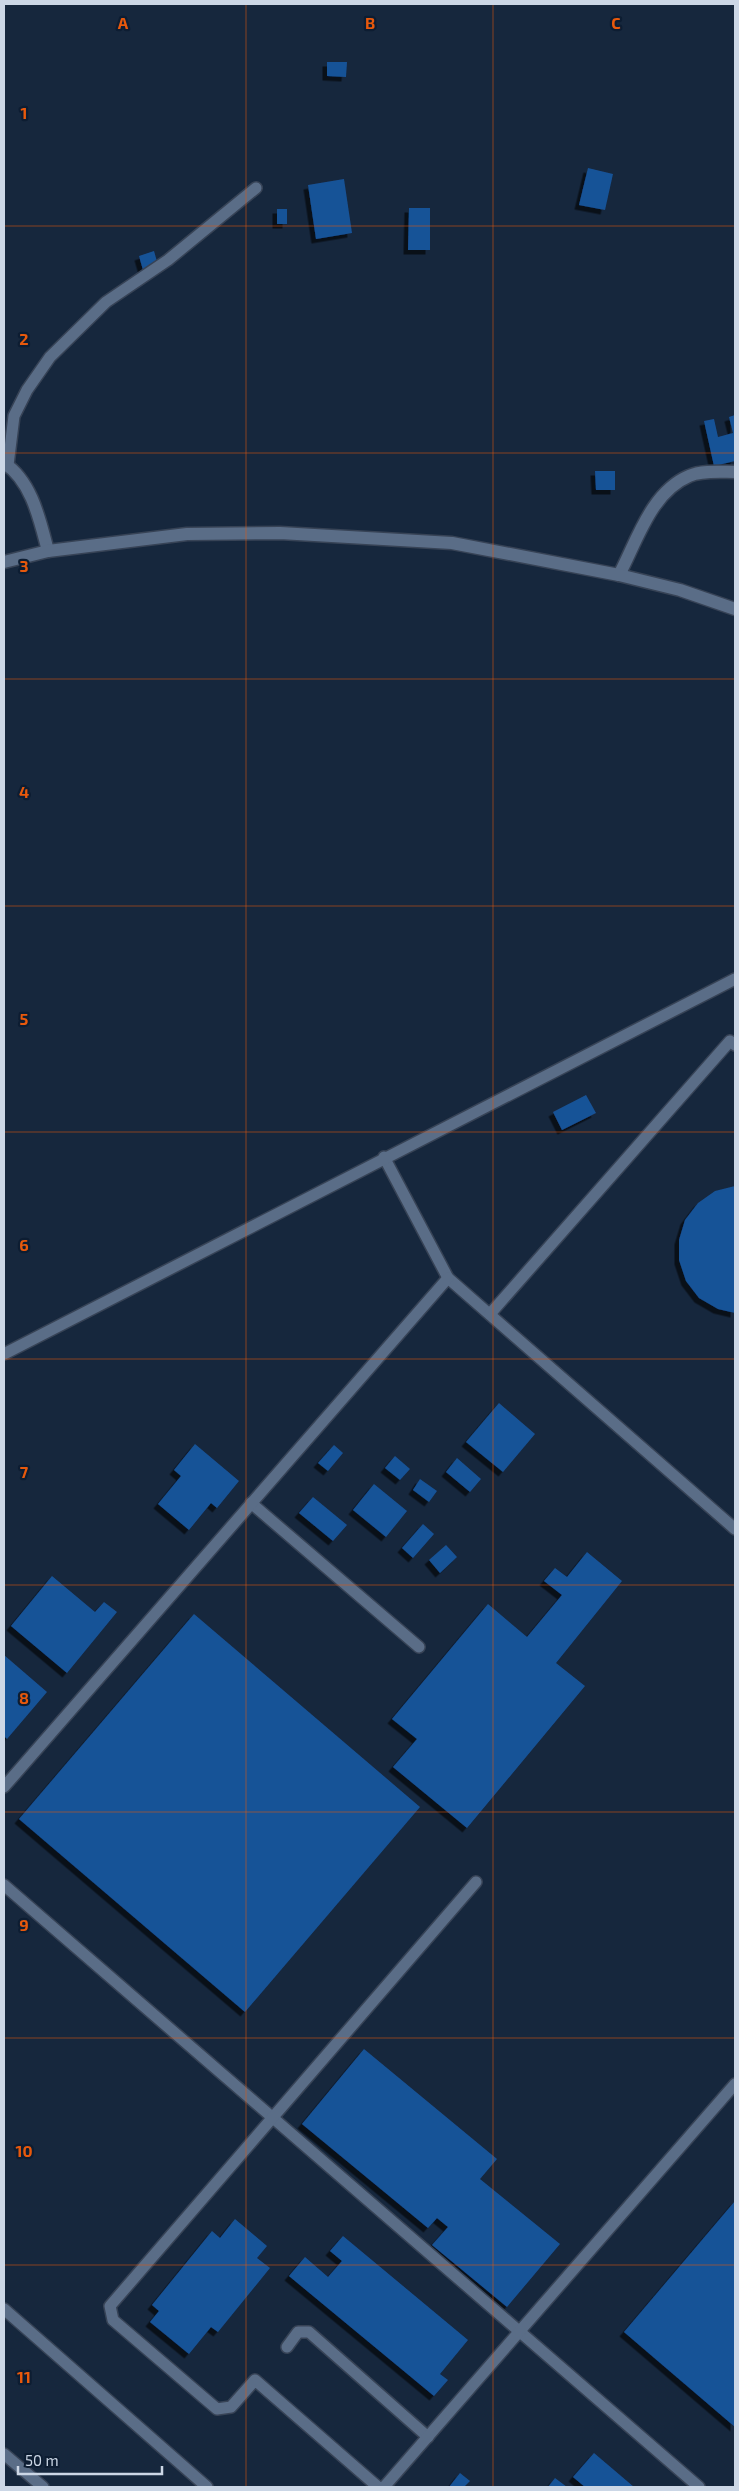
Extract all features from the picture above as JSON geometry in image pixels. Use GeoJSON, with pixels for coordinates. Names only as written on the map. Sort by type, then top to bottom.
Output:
{"type":"FeatureCollection","features":[{"type":"Feature","properties":{"kind":"main road"},"geometry":{"type":"LineString","coordinates":[[6,464],[21,481],[32,501],[48,551]]}},
{"type":"Feature","properties":{"kind":"main road"},"geometry":{"type":"LineString","coordinates":[[619,575],[656,504],[668,489],[690,475],[735,472]]}},
{"type":"Feature","properties":{"kind":"main road"},"geometry":{"type":"LineString","coordinates":[[4,562],[48,551],[187,534],[280,533],[452,543],[619,575],[680,590],[735,609]]}},
{"type":"Feature","properties":{"kind":"lane"},"geometry":{"type":"LineString","coordinates":[[6,464],[14,416],[27,390],[50,357],[106,302],[168,260],[256,188]]}},
{"type":"Feature","properties":{"kind":"lane"},"geometry":{"type":"LineString","coordinates":[[4,1354],[735,978]]}},
{"type":"Feature","properties":{"kind":"lane"},"geometry":{"type":"LineString","coordinates":[[490,1314],[730,1041],[735,1045]]}},
{"type":"Feature","properties":{"kind":"lane"},"geometry":{"type":"LineString","coordinates":[[384,1157],[448,1278],[735,1529]]}},
{"type":"Feature","properties":{"kind":"lane"},"geometry":{"type":"LineString","coordinates":[[4,1787],[448,1278]]}},
{"type":"Feature","properties":{"kind":"lane"},"geometry":{"type":"LineString","coordinates":[[252,1503],[419,1648]]}},
{"type":"Feature","properties":{"kind":"lane"},"geometry":{"type":"LineString","coordinates":[[378,2487],[255,2380],[230,2408],[217,2409],[113,2320],[110,2306],[476,1882]]}},
{"type":"Feature","properties":{"kind":"lane"},"geometry":{"type":"LineString","coordinates":[[4,1885],[699,2487]]}},
{"type":"Feature","properties":{"kind":"lane"},"geometry":{"type":"LineString","coordinates":[[384,2487],[735,2084]]}},
{"type":"Feature","properties":{"kind":"lane"},"geometry":{"type":"LineString","coordinates":[[4,2309],[207,2487]]}},
{"type":"Feature","properties":{"kind":"lane"},"geometry":{"type":"LineString","coordinates":[[287,2347],[298,2332],[310,2332],[428,2437]]}},
{"type":"Feature","properties":{"kind":"lane"},"geometry":{"type":"LineString","coordinates":[[4,2454],[42,2487]]}},
{"type":"Feature","properties":{"kind":"building"},"geometry":{"type":"Polygon","coordinates":[[[327,62],[347,62],[346,77],[327,76],[327,62]]]}},
{"type":"Feature","properties":{"kind":"building"},"geometry":{"type":"Polygon","coordinates":[[[588,168],[613,174],[605,210],[579,205],[588,168]]]}},
{"type":"Feature","properties":{"kind":"building"},"geometry":{"type":"Polygon","coordinates":[[[344,179],[352,233],[316,239],[308,185],[344,179]]]}},
{"type":"Feature","properties":{"kind":"building"},"geometry":{"type":"Polygon","coordinates":[[[409,208],[430,208],[430,250],[408,250],[409,208]]]}},
{"type":"Feature","properties":{"kind":"building"},"geometry":{"type":"Polygon","coordinates":[[[277,209],[287,209],[287,224],[277,224],[277,209]]]}},
{"type":"Feature","properties":{"kind":"building"},"geometry":{"type":"Polygon","coordinates":[[[154,251],[158,265],[143,270],[139,256],[154,251]]]}},
{"type":"Feature","properties":{"kind":"building"},"geometry":{"type":"Polygon","coordinates":[[[735,415],[735,461],[714,466],[704,421],[714,419],[718,437],[733,433],[729,417],[735,415]]]}},
{"type":"Feature","properties":{"kind":"building"},"geometry":{"type":"Polygon","coordinates":[[[595,471],[615,471],[615,490],[596,490],[595,471]]]}},
{"type":"Feature","properties":{"kind":"building"},"geometry":{"type":"Polygon","coordinates":[[[586,1095],[596,1113],[562,1130],[553,1112],[586,1095]]]}},
{"type":"Feature","properties":{"kind":"building"},"geometry":{"type":"Polygon","coordinates":[[[735,1186],[735,1313],[718,1309],[699,1298],[686,1281],[679,1260],[679,1240],[685,1220],[698,1203],[715,1191],[735,1186]]]}},
{"type":"Feature","properties":{"kind":"building"},"geometry":{"type":"Polygon","coordinates":[[[499,1403],[535,1434],[503,1472],[466,1442],[499,1403]]]}},
{"type":"Feature","properties":{"kind":"building"},"geometry":{"type":"Polygon","coordinates":[[[195,1444],[239,1481],[217,1508],[211,1503],[189,1530],[158,1504],[181,1476],[174,1470],[195,1444]]]}},
{"type":"Feature","properties":{"kind":"building"},"geometry":{"type":"Polygon","coordinates":[[[334,1445],[343,1453],[328,1471],[318,1463],[334,1445]]]}},
{"type":"Feature","properties":{"kind":"building"},"geometry":{"type":"Polygon","coordinates":[[[395,1456],[410,1469],[400,1480],[385,1468],[395,1456]]]}},
{"type":"Feature","properties":{"kind":"building"},"geometry":{"type":"Polygon","coordinates":[[[457,1458],[481,1479],[470,1492],[446,1472],[457,1458]]]}},
{"type":"Feature","properties":{"kind":"building"},"geometry":{"type":"Polygon","coordinates":[[[420,1479],[437,1491],[429,1502],[413,1490],[420,1479]]]}},
{"type":"Feature","properties":{"kind":"building"},"geometry":{"type":"Polygon","coordinates":[[[374,1484],[407,1511],[386,1537],[353,1510],[374,1484]]]}},
{"type":"Feature","properties":{"kind":"building"},"geometry":{"type":"Polygon","coordinates":[[[313,1497],[347,1525],[333,1541],[299,1513],[313,1497]]]}},
{"type":"Feature","properties":{"kind":"building"},"geometry":{"type":"Polygon","coordinates":[[[423,1524],[434,1534],[413,1558],[402,1548],[423,1524]]]}},
{"type":"Feature","properties":{"kind":"building"},"geometry":{"type":"Polygon","coordinates":[[[446,1545],[457,1557],[440,1573],[429,1560],[446,1545]]]}},
{"type":"Feature","properties":{"kind":"building"},"geometry":{"type":"Polygon","coordinates":[[[587,1552],[622,1581],[556,1663],[585,1686],[467,1828],[393,1767],[417,1739],[392,1719],[488,1604],[527,1637],[562,1595],[544,1581],[555,1568],[567,1577],[587,1552]]]}},
{"type":"Feature","properties":{"kind":"building"},"geometry":{"type":"Polygon","coordinates":[[[52,1576],[95,1612],[104,1602],[117,1612],[67,1673],[11,1626],[52,1576]]]}},
{"type":"Feature","properties":{"kind":"building"},"geometry":{"type":"Polygon","coordinates":[[[194,1614],[420,1807],[245,2012],[19,1819],[194,1614]]]}},
{"type":"Feature","properties":{"kind":"building"},"geometry":{"type":"Polygon","coordinates":[[[4,1655],[47,1692],[7,1739],[4,1736],[4,1655]]]}},
{"type":"Feature","properties":{"kind":"building"},"geometry":{"type":"Polygon","coordinates":[[[364,2049],[497,2159],[480,2179],[560,2244],[507,2307],[432,2245],[448,2227],[437,2218],[428,2228],[302,2124],[364,2049]]]}},
{"type":"Feature","properties":{"kind":"building"},"geometry":{"type":"Polygon","coordinates":[[[735,2201],[735,2427],[624,2332],[735,2201]]]}},
{"type":"Feature","properties":{"kind":"building"},"geometry":{"type":"Polygon","coordinates":[[[235,2219],[267,2246],[257,2258],[270,2268],[218,2332],[211,2327],[189,2354],[150,2322],[159,2311],[152,2305],[212,2231],[220,2238],[235,2219]]]}},
{"type":"Feature","properties":{"kind":"building"},"geometry":{"type":"Polygon","coordinates":[[[343,2236],[468,2340],[440,2374],[448,2380],[434,2396],[289,2276],[305,2257],[328,2277],[342,2261],[330,2251],[343,2236]]]}},
{"type":"Feature","properties":{"kind":"building"},"geometry":{"type":"Polygon","coordinates":[[[594,2453],[634,2487],[585,2487],[573,2477],[594,2453]]]}},
{"type":"Feature","properties":{"kind":"building"},"geometry":{"type":"Polygon","coordinates":[[[460,2473],[470,2481],[464,2487],[449,2487],[460,2473]]]}},
{"type":"Feature","properties":{"kind":"building"},"geometry":{"type":"Polygon","coordinates":[[[555,2478],[567,2487],[548,2487],[555,2478]]]}}]}
